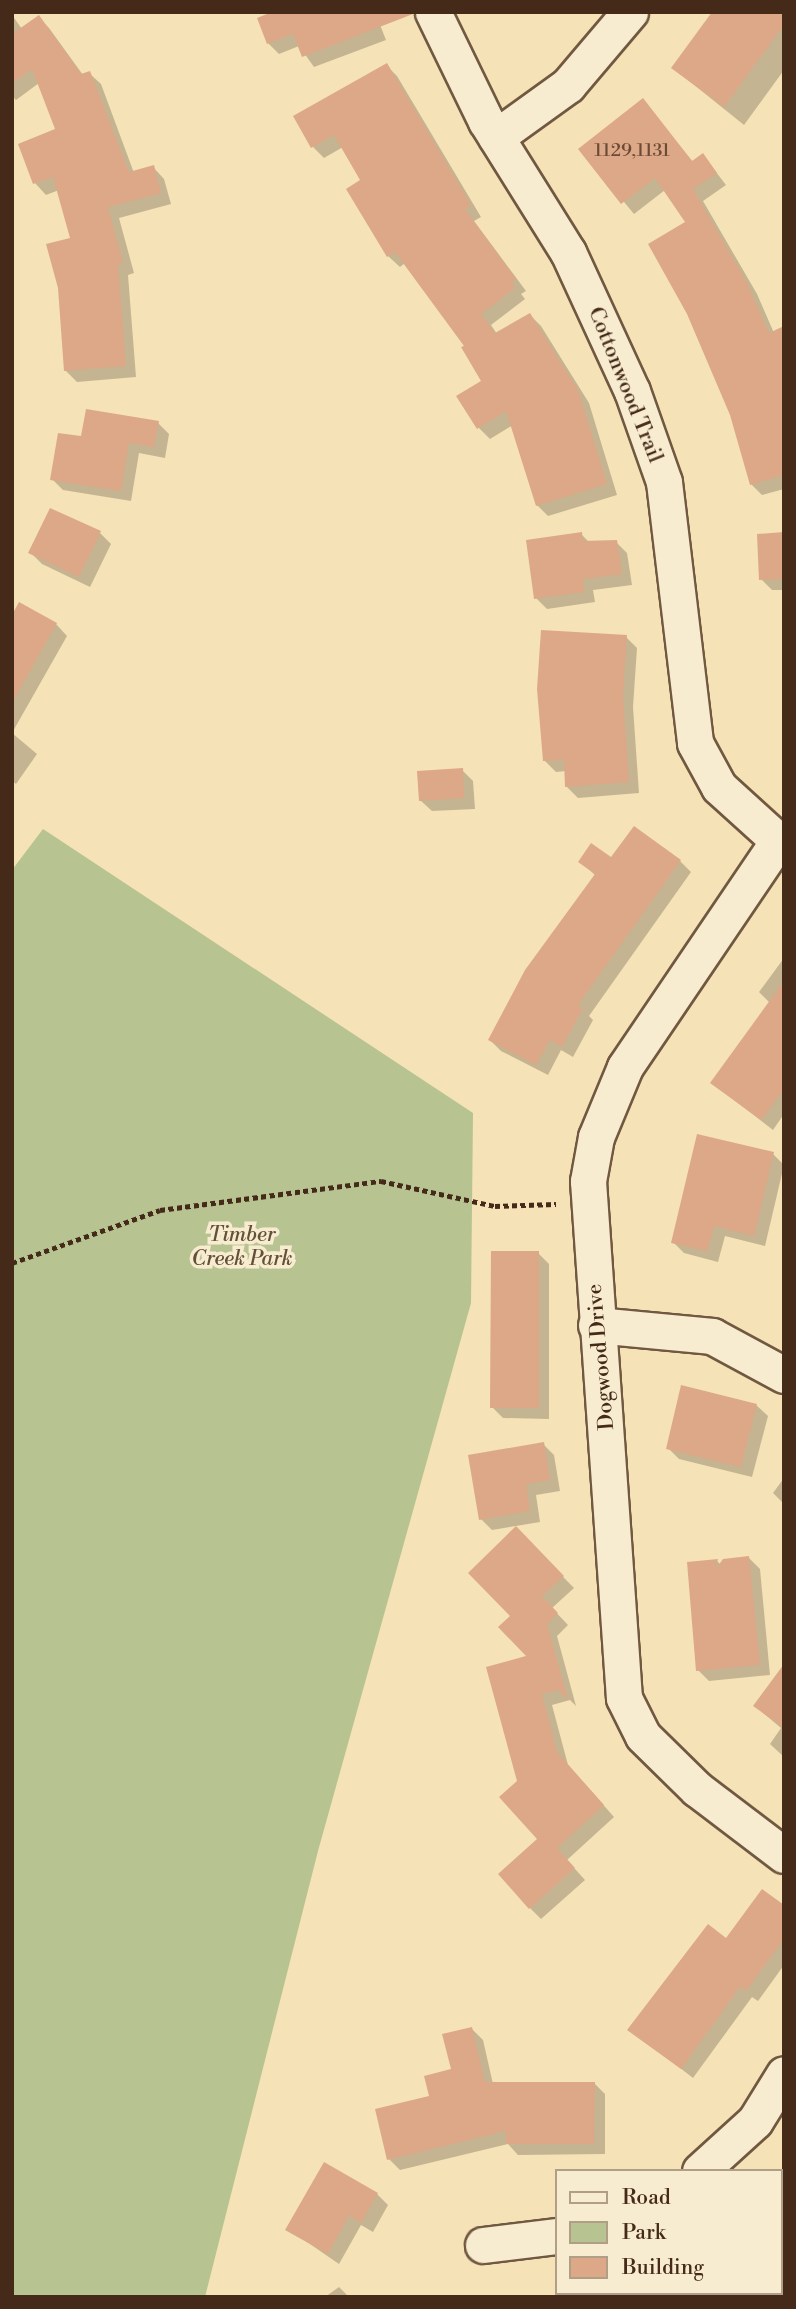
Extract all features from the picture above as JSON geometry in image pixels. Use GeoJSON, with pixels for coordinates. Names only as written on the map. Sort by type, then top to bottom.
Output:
{"type":"FeatureCollection","features":[{"type":"Feature","properties":{"kind":"street","name":"Cottonwood Trail"},"geometry":{"type":"LineString","coordinates":[[433,12],[496,137],[568,253],[632,391],[664,482],[695,743],[719,787],[781,844]]}},
{"type":"Feature","properties":{"kind":"street"},"geometry":{"type":"LineString","coordinates":[[496,137],[568,85],[630,12]]}},
{"type":"Feature","properties":{"kind":"street","name":"Dogwood Drive"},"geometry":{"type":"LineString","coordinates":[[781,844],[625,1067],[596,1138],[588,1181],[596,1325],[611,1471],[624,1698],[643,1736],[696,1789],[784,1855]]}},
{"type":"Feature","properties":{"kind":"street"},"geometry":{"type":"LineString","coordinates":[[596,1325],[712,1336],[784,1375]]}},
{"type":"Feature","properties":{"kind":"street"},"geometry":{"type":"LineString","coordinates":[[702,2169],[755,2120],[784,2074]]}},
{"type":"Feature","properties":{"kind":"street"},"geometry":{"type":"LineString","coordinates":[[483,2245],[554,2236]]}},
{"type":"Feature","properties":{"kind":"path"},"geometry":{"type":"LineString","coordinates":[[12,1263],[160,1210],[381,1181],[495,1206],[554,1206],[588,1181]]}},
{"type":"Feature","properties":{"kind":"green space","name":"Timber Creek Park"},"geometry":{"type":"Polygon","coordinates":[[[43,829],[473,1113],[471,1303],[318,1851],[205,2297],[12,2297],[12,870],[43,829]]]}},
{"type":"Feature","properties":{"kind":"building"},"geometry":{"type":"Polygon","coordinates":[[[272,12],[413,14],[302,57],[293,34],[267,44],[257,18],[272,12]]]}},
{"type":"Feature","properties":{"kind":"building"},"geometry":{"type":"Polygon","coordinates":[[[712,12],[784,12],[784,25],[724,107],[671,68],[712,12]]]}},
{"type":"Feature","properties":{"kind":"building"},"geometry":{"type":"Polygon","coordinates":[[[39,15],[81,74],[90,71],[129,172],[154,165],[161,193],[108,207],[123,263],[118,264],[126,366],[64,371],[58,288],[46,244],[70,238],[53,177],[33,184],[18,144],[55,129],[32,69],[12,83],[12,34],[39,15]]]}},
{"type":"Feature","properties":{"kind":"building"},"geometry":{"type":"Polygon","coordinates":[[[387,63],[471,205],[465,209],[516,279],[512,282],[515,288],[481,314],[495,333],[530,313],[578,390],[607,484],[536,506],[506,411],[477,429],[456,396],[481,381],[461,347],[464,346],[395,252],[387,257],[346,189],[360,180],[334,135],[311,148],[293,116],[387,63]]]}},
{"type":"Feature","properties":{"kind":"building"},"geometry":{"type":"Polygon","coordinates":[[[643,98],[692,161],[703,153],[717,173],[693,189],[746,281],[769,333],[784,326],[784,475],[750,485],[730,415],[687,314],[648,244],[685,222],[655,178],[621,204],[578,149],[643,98]]]}},
{"type":"Feature","properties":{"kind":"building"},"geometry":{"type":"Polygon","coordinates":[[[86,409],[159,421],[154,447],[129,443],[121,491],[50,480],[58,433],[81,436],[86,409]]]}},
{"type":"Feature","properties":{"kind":"building"},"geometry":{"type":"Polygon","coordinates":[[[50,508],[101,531],[79,577],[28,553],[50,508]]]}},
{"type":"Feature","properties":{"kind":"building"},"geometry":{"type":"Polygon","coordinates":[[[582,532],[583,541],[617,540],[622,574],[583,579],[584,592],[534,599],[526,540],[582,532]]]}},
{"type":"Feature","properties":{"kind":"building"},"geometry":{"type":"Polygon","coordinates":[[[784,532],[784,579],[759,580],[757,534],[784,532]]]}},
{"type":"Feature","properties":{"kind":"building"},"geometry":{"type":"Polygon","coordinates":[[[19,602],[57,623],[12,703],[12,615],[19,602]]]}},
{"type":"Feature","properties":{"kind":"building"},"geometry":{"type":"Polygon","coordinates":[[[541,630],[627,635],[623,695],[629,782],[565,787],[564,760],[543,761],[537,689],[541,630]]]}},
{"type":"Feature","properties":{"kind":"building"},"geometry":{"type":"Polygon","coordinates":[[[463,768],[464,798],[419,801],[417,771],[463,768]]]}},
{"type":"Feature","properties":{"kind":"building"},"geometry":{"type":"Polygon","coordinates":[[[634,826],[681,860],[578,1005],[583,1008],[562,1047],[550,1040],[536,1065],[488,1040],[525,970],[595,874],[578,862],[591,843],[611,857],[634,826]]]}},
{"type":"Feature","properties":{"kind":"building"},"geometry":{"type":"Polygon","coordinates":[[[784,981],[784,1089],[761,1120],[710,1083],[784,981]]]}},
{"type":"Feature","properties":{"kind":"building"},"geometry":{"type":"Polygon","coordinates":[[[697,1134],[774,1152],[754,1236],[714,1226],[707,1251],[671,1243],[697,1134]]]}},
{"type":"Feature","properties":{"kind":"building"},"geometry":{"type":"Polygon","coordinates":[[[491,1251],[539,1251],[539,1408],[490,1408],[491,1251]]]}},
{"type":"Feature","properties":{"kind":"building"},"geometry":{"type":"Polygon","coordinates":[[[681,1385],[757,1404],[741,1467],[666,1449],[681,1385]]]}},
{"type":"Feature","properties":{"kind":"building"},"geometry":{"type":"Polygon","coordinates":[[[544,1442],[550,1480],[526,1484],[530,1511],[479,1520],[468,1455],[544,1442]]]}},
{"type":"Feature","properties":{"kind":"building"},"geometry":{"type":"Polygon","coordinates":[[[516,1526],[564,1576],[542,1596],[558,1613],[547,1624],[568,1700],[558,1690],[542,1694],[557,1752],[604,1805],[557,1848],[575,1868],[529,1909],[498,1874],[537,1839],[499,1797],[517,1781],[486,1667],[526,1656],[498,1627],[510,1616],[468,1573],[516,1526]]]}},
{"type":"Feature","properties":{"kind":"building"},"geometry":{"type":"Polygon","coordinates":[[[749,1556],[760,1665],[696,1671],[687,1562],[718,1559],[715,1570],[723,1559],[749,1556]]]}},
{"type":"Feature","properties":{"kind":"building"},"geometry":{"type":"Polygon","coordinates":[[[784,1664],[784,1728],[753,1706],[784,1664]]]}},
{"type":"Feature","properties":{"kind":"building"},"geometry":{"type":"Polygon","coordinates":[[[762,1889],[784,1905],[784,1939],[746,1991],[740,1987],[681,2069],[627,2030],[708,1924],[726,1938],[762,1889]]]}},
{"type":"Feature","properties":{"kind":"building"},"geometry":{"type":"Polygon","coordinates":[[[472,2027],[485,2082],[595,2082],[594,2144],[506,2144],[506,2131],[387,2160],[375,2109],[429,2096],[424,2076],[451,2069],[442,2034],[472,2027]]]}},
{"type":"Feature","properties":{"kind":"building"},"geometry":{"type":"Polygon","coordinates":[[[324,2162],[378,2193],[361,2223],[349,2215],[328,2254],[285,2230],[324,2162]]]}}]}
